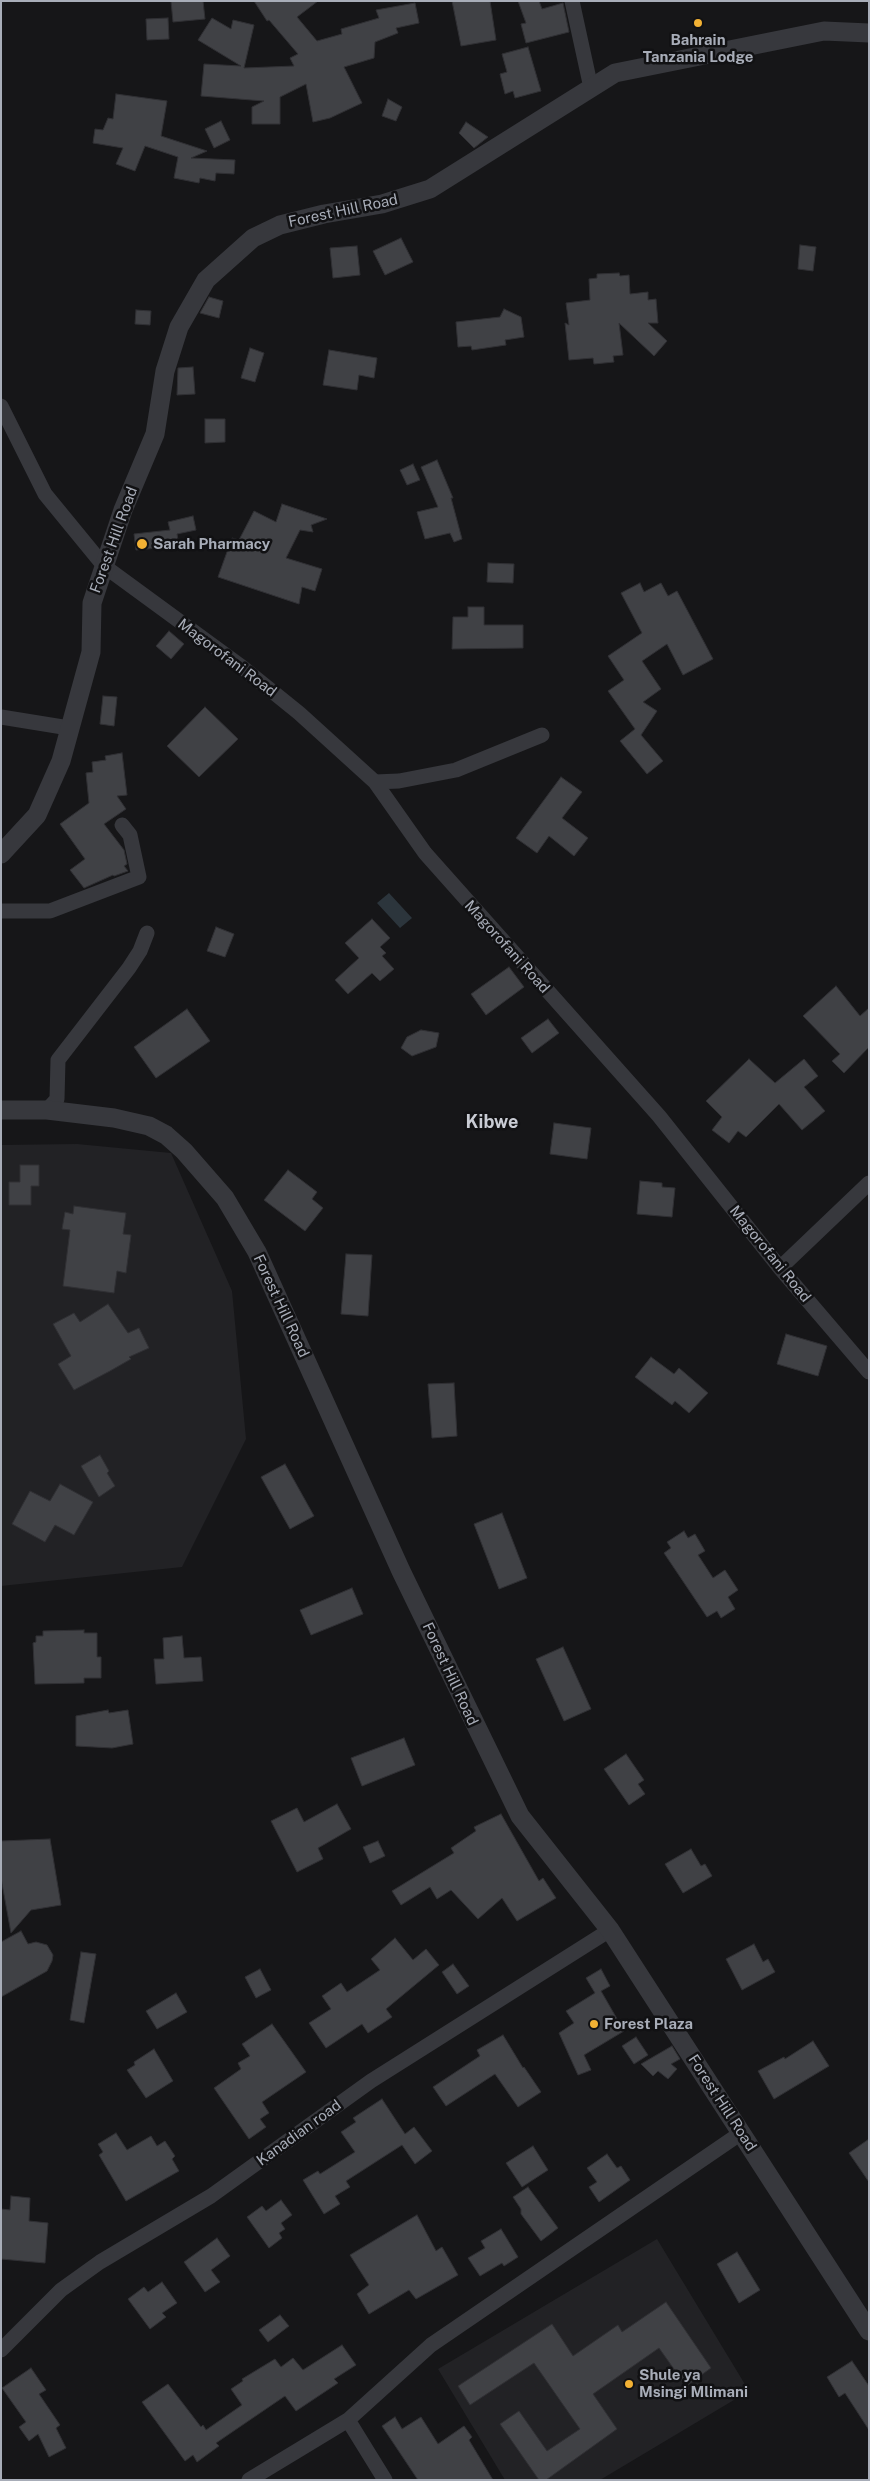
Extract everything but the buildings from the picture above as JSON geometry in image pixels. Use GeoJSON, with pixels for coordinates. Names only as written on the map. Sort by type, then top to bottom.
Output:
{"type":"FeatureCollection","features":[{"type":"Feature","properties":{"kind":"street"},"geometry":{"type":"LineString","coordinates":[[572,1],[591,88]]}},
{"type":"Feature","properties":{"kind":"street","name":"Forest Hill Road"},"geometry":{"type":"LineString","coordinates":[[1,854],[37,815],[60,761],[91,652],[92,603],[123,510],[155,434],[165,370],[179,327],[206,280],[253,238],[280,225],[324,214],[382,204],[430,189],[615,73],[704,56],[759,42],[824,31],[869,33]]}},
{"type":"Feature","properties":{"kind":"street","name":"Magorofani Road"},"geometry":{"type":"LineString","coordinates":[[1,406],[45,494],[104,566],[299,713],[375,782],[425,854],[659,1116],[780,1268],[869,1372]]}},
{"type":"Feature","properties":{"kind":"street"},"geometry":{"type":"LineString","coordinates":[[1,717],[69,728]]}},
{"type":"Feature","properties":{"kind":"street"},"geometry":{"type":"LineString","coordinates":[[375,782],[399,781],[456,770],[542,736]]}},
{"type":"Feature","properties":{"kind":"street"},"geometry":{"type":"LineString","coordinates":[[1,911],[50,911],[140,877],[130,835],[122,826]]}},
{"type":"Feature","properties":{"kind":"street"},"geometry":{"type":"LineString","coordinates":[[47,1110],[57,1098],[58,1060],[133,962],[140,951],[147,933]]}},
{"type":"Feature","properties":{"kind":"street","name":"Forest Hill Road"},"geometry":{"type":"LineString","coordinates":[[1,1110],[47,1110],[133,1122],[153,1128],[184,1151],[225,1198],[257,1252],[401,1571],[520,1816],[610,1930],[869,2332]]}},
{"type":"Feature","properties":{"kind":"street"},"geometry":{"type":"LineString","coordinates":[[780,1268],[869,1183]]}},
{"type":"Feature","properties":{"kind":"street","name":"Kanadian road"},"geometry":{"type":"LineString","coordinates":[[1,2350],[61,2290],[100,2262],[211,2196],[371,2081],[610,1930]]}},
{"type":"Feature","properties":{"kind":"street"},"geometry":{"type":"LineString","coordinates":[[249,2480],[348,2420],[430,2345],[741,2133]]}},
{"type":"Feature","properties":{"kind":"street"},"geometry":{"type":"LineString","coordinates":[[348,2420],[385,2480]]}},
{"type":"Feature","properties":{"kind":"shaded area"},"geometry":{"type":"Polygon","coordinates":[[[389,893],[412,918],[400,928],[377,903],[389,893]]]}},
{"type":"Feature","properties":{"kind":"shaded area"},"geometry":{"type":"Polygon","coordinates":[[[77,1144],[171,1153],[232,1291],[246,1439],[182,1567],[1,1586],[1,1145],[77,1144]]]}},
{"type":"Feature","properties":{"kind":"shaded area"},"geometry":{"type":"Polygon","coordinates":[[[657,2239],[749,2391],[600,2480],[505,2480],[438,2369],[657,2239]]]}},
{"type":"Feature","properties":{"kind":"place","name":"Bahrain Tanzania Lodge"},"geometry":{"type":"Point","coordinates":[698,23]}},
{"type":"Feature","properties":{"kind":"place","name":"Sarah Pharmacy"},"geometry":{"type":"Point","coordinates":[142,544]}},
{"type":"Feature","properties":{"kind":"place","name":"Forest Plaza"},"geometry":{"type":"Point","coordinates":[594,2024]}},
{"type":"Feature","properties":{"kind":"place","name":"Shule ya Msingi Mlimani"},"geometry":{"type":"Point","coordinates":[629,2384]}},
{"type":"Feature","properties":{"kind":"district","name":"Kibwe"},"geometry":{"type":"Point","coordinates":[492,1122]}}]}
